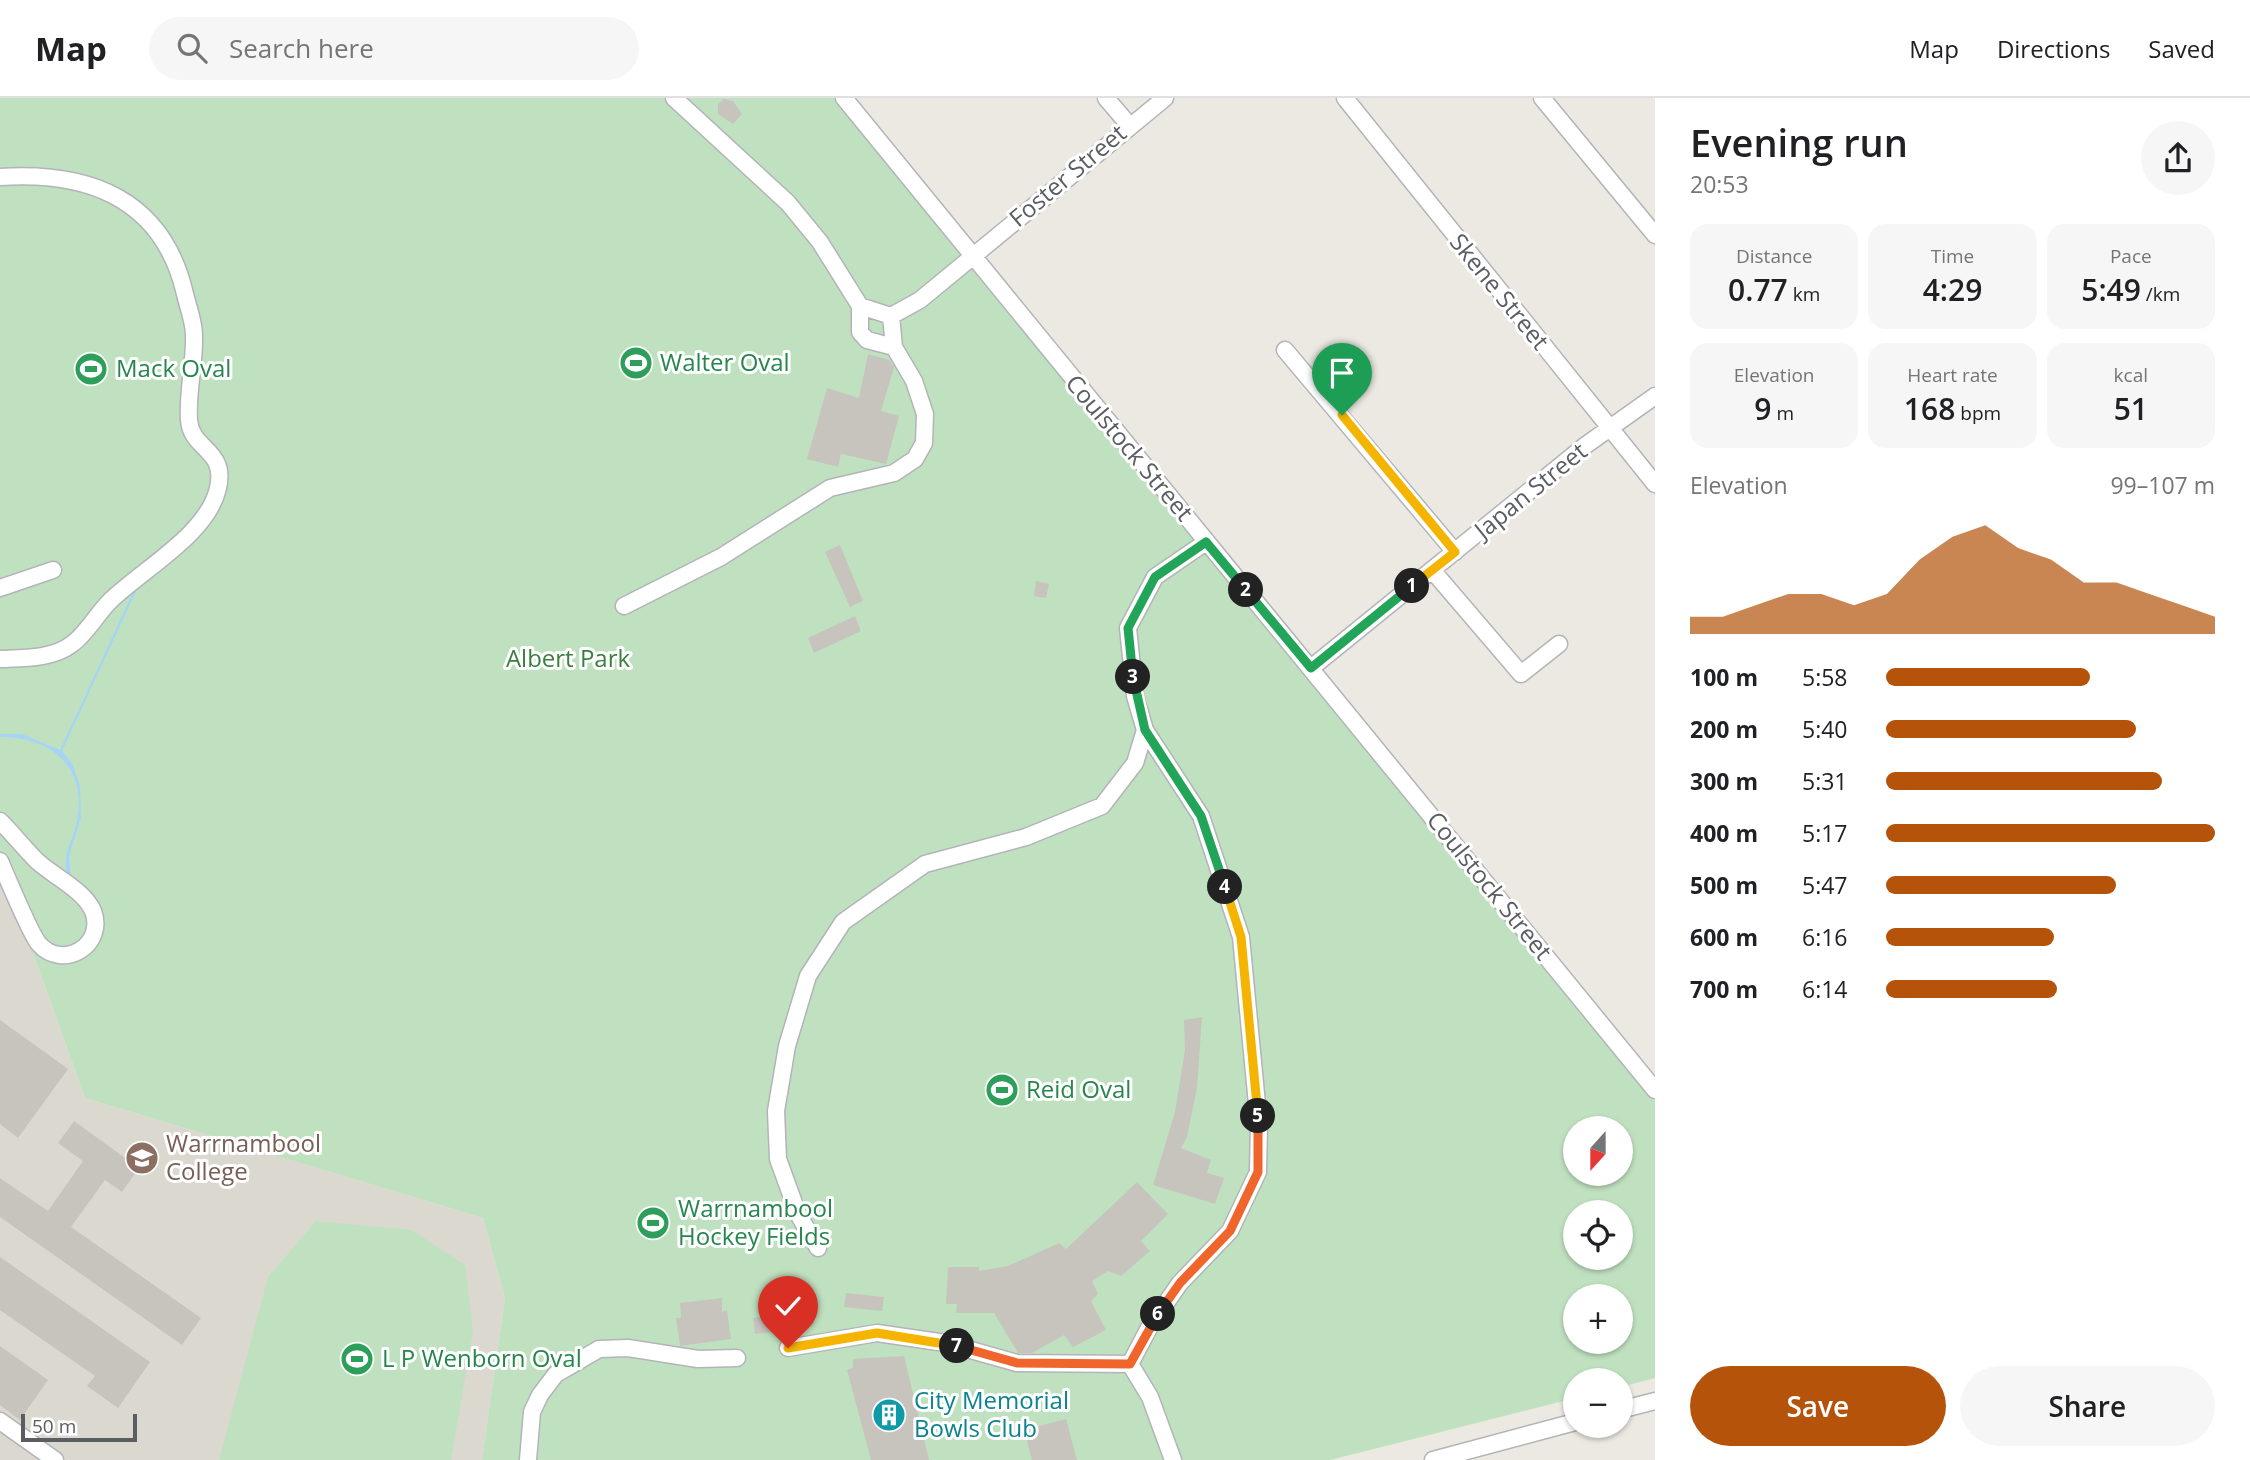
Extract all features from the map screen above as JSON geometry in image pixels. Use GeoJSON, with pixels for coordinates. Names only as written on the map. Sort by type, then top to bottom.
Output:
{"type":"FeatureCollection","features":[{"type":"Feature","properties":{"kind":"street"},"geometry":{"type":"LineString","coordinates":[[674,98],[788,203],[820,242],[860,306],[860,332],[867,340],[894,347]]}},
{"type":"Feature","properties":{"kind":"street","name":"Coulstock Street"},"geometry":{"type":"LineString","coordinates":[[844,98],[1654,1086]]}},
{"type":"Feature","properties":{"kind":"street"},"geometry":{"type":"LineString","coordinates":[[1107,98],[1129,125]]}},
{"type":"Feature","properties":{"kind":"street","name":"Foster Street"},"geometry":{"type":"LineString","coordinates":[[891,316],[920,300],[1165,98]]}},
{"type":"Feature","properties":{"kind":"street","name":"Skene Street"},"geometry":{"type":"LineString","coordinates":[[1345,98],[1655,484]]}},
{"type":"Feature","properties":{"kind":"street"},"geometry":{"type":"LineString","coordinates":[[1542,98],[1655,235]]}},
{"type":"Feature","properties":{"kind":"street"},"geometry":{"type":"LineString","coordinates":[[0,177],[28,175],[94,186],[130,202],[152,222],[169,249],[182,281],[194,332],[189,418],[191,433],[216,458],[221,472],[218,491],[192,532],[111,600],[72,644],[35,657],[0,659]]}},
{"type":"Feature","properties":{"kind":"street"},"geometry":{"type":"LineString","coordinates":[[624,606],[721,556],[830,488],[894,473],[915,459],[924,443],[925,415],[914,381],[894,347],[891,316],[860,306]]}},
{"type":"Feature","properties":{"kind":"street"},"geometry":{"type":"LineString","coordinates":[[1285,350],[1455,552]]}},
{"type":"Feature","properties":{"kind":"street","name":"Japan Street"},"geometry":{"type":"LineString","coordinates":[[1311,668],[1586,445],[1611,430],[1655,396]]}},
{"type":"Feature","properties":{"kind":"street"},"geometry":{"type":"LineString","coordinates":[[1130,1364],[1150,1326],[1180,1283],[1230,1231],[1258,1172],[1259,1125],[1241,937],[1201,816],[1145,730],[1135,696],[1128,628],[1155,577],[1206,542]]}},
{"type":"Feature","properties":{"kind":"street"},"geometry":{"type":"LineString","coordinates":[[0,588],[53,570]]}},
{"type":"Feature","properties":{"kind":"street"},"geometry":{"type":"LineString","coordinates":[[1432,570],[1521,674],[1559,644]]}},
{"type":"Feature","properties":{"kind":"street"},"geometry":{"type":"LineString","coordinates":[[818,1248],[798,1214],[778,1159],[776,1111],[786,1046],[808,976],[844,922],[925,864],[1026,837],[1102,806],[1135,763],[1145,730]]}},
{"type":"Feature","properties":{"kind":"street"},"geometry":{"type":"LineString","coordinates":[[0,821],[38,861],[92,910],[96,931],[88,947],[74,955],[54,953],[39,944],[0,861]]}},
{"type":"Feature","properties":{"kind":"street"},"geometry":{"type":"LineString","coordinates":[[788,1348],[877,1333],[946,1343],[1017,1363],[1130,1364]]}},
{"type":"Feature","properties":{"kind":"street"},"geometry":{"type":"LineString","coordinates":[[528,1460],[532,1412],[540,1395],[556,1374],[586,1355],[599,1349],[628,1348],[698,1359],[737,1358]]}},
{"type":"Feature","properties":{"kind":"street"},"geometry":{"type":"LineString","coordinates":[[1130,1364],[1150,1397],[1173,1460]]}},
{"type":"Feature","properties":{"kind":"street"},"geometry":{"type":"LineString","coordinates":[[1633,1407],[1655,1401]]}},
{"type":"Feature","properties":{"kind":"street"},"geometry":{"type":"LineString","coordinates":[[0,1421],[55,1460]]}},
{"type":"Feature","properties":{"kind":"street"},"geometry":{"type":"LineString","coordinates":[[1433,1460],[1563,1425]]}},
{"type":"Feature","properties":{"kind":"shaded area","name":"Warrnambool College"},"geometry":{"type":"Polygon","coordinates":[[[0,861],[85,1098],[483,1218],[505,1298],[482,1460],[0,1460],[0,861]]]}},
{"type":"Feature","properties":{"kind":"green space","name":"Albert Park"},"geometry":{"type":"Polygon","coordinates":[[[0,98],[834,98],[1655,1101],[1655,1378],[1633,1384],[1633,1368],[1563,1368],[1563,1401],[1330,1460],[482,1460],[505,1298],[483,1218],[85,1098],[0,861],[0,98]]]}},
{"type":"Feature","properties":{"kind":"green space","name":"L P Wenborn Oval"},"geometry":{"type":"Polygon","coordinates":[[[316,1221],[412,1230],[465,1265],[473,1332],[451,1460],[219,1460],[268,1277],[316,1221]]]}},
{"type":"Feature","properties":{"kind":"water"},"geometry":{"type":"Polygon","coordinates":[[[145,572],[62,751],[73,765],[80,787],[81,817],[69,856],[72,888],[66,859],[78,816],[76,781],[60,757],[48,748],[17,738],[0,737],[0,734],[22,734],[60,750],[141,575],[145,572]]]}},
{"type":"Feature","properties":{"kind":"building"},"geometry":{"type":"Polygon","coordinates":[[[724,99],[733,101],[742,114],[733,124],[718,114],[718,104],[724,99]]]}},
{"type":"Feature","properties":{"kind":"building"},"geometry":{"type":"Polygon","coordinates":[[[868,354],[889,360],[894,367],[881,411],[899,416],[886,464],[841,454],[838,467],[807,459],[827,388],[859,398],[868,354]]]}},
{"type":"Feature","properties":{"kind":"building"},"geometry":{"type":"Polygon","coordinates":[[[840,545],[863,601],[850,607],[825,552],[840,545]]]}},
{"type":"Feature","properties":{"kind":"building"},"geometry":{"type":"Polygon","coordinates":[[[1036,581],[1049,584],[1046,598],[1034,596],[1036,581]]]}},
{"type":"Feature","properties":{"kind":"building"},"geometry":{"type":"Polygon","coordinates":[[[855,616],[861,631],[814,653],[808,638],[855,616]]]}},
{"type":"Feature","properties":{"kind":"building"},"geometry":{"type":"Polygon","coordinates":[[[1202,1017],[1197,1088],[1187,1137],[1181,1148],[1211,1160],[1207,1173],[1224,1178],[1215,1204],[1153,1185],[1175,1112],[1185,1050],[1184,1020],[1202,1017]]]}},
{"type":"Feature","properties":{"kind":"building"},"geometry":{"type":"Polygon","coordinates":[[[0,1020],[68,1069],[18,1138],[0,1124],[0,1020]]]}},
{"type":"Feature","properties":{"kind":"building"},"geometry":{"type":"Polygon","coordinates":[[[74,1121],[139,1168],[122,1192],[105,1180],[71,1227],[201,1318],[182,1345],[0,1217],[0,1178],[48,1211],[83,1161],[58,1143],[74,1121]]]}},
{"type":"Feature","properties":{"kind":"building"},"geometry":{"type":"Polygon","coordinates":[[[1137,1182],[1168,1214],[1141,1241],[1150,1251],[1121,1276],[1108,1271],[1092,1281],[1098,1294],[1091,1301],[1106,1330],[1073,1347],[1064,1335],[1032,1353],[1018,1353],[994,1313],[956,1313],[957,1304],[946,1304],[948,1267],[979,1267],[979,1271],[1008,1266],[1059,1243],[1066,1249],[1137,1182]]]}},
{"type":"Feature","properties":{"kind":"building"},"geometry":{"type":"Polygon","coordinates":[[[0,1257],[150,1362],[118,1408],[87,1386],[95,1376],[0,1310],[0,1257]]]}},
{"type":"Feature","properties":{"kind":"building"},"geometry":{"type":"Polygon","coordinates":[[[846,1293],[884,1297],[882,1311],[844,1307],[846,1293]]]}},
{"type":"Feature","properties":{"kind":"building"},"geometry":{"type":"Polygon","coordinates":[[[722,1298],[722,1312],[727,1310],[731,1339],[680,1346],[676,1318],[681,1318],[680,1303],[722,1298]]]}},
{"type":"Feature","properties":{"kind":"building"},"geometry":{"type":"Polygon","coordinates":[[[772,1315],[775,1332],[755,1334],[753,1318],[772,1315]]]}},
{"type":"Feature","properties":{"kind":"building"},"geometry":{"type":"Polygon","coordinates":[[[0,1346],[48,1380],[20,1420],[0,1405],[0,1346]]]}},
{"type":"Feature","properties":{"kind":"building","name":"City Memorial Bowls Club"},"geometry":{"type":"Polygon","coordinates":[[[904,1356],[929,1460],[871,1460],[847,1370],[853,1368],[853,1359],[904,1356]]]}},
{"type":"Feature","properties":{"kind":"building"},"geometry":{"type":"Polygon","coordinates":[[[1066,1419],[1077,1460],[1032,1460],[1024,1430],[1066,1419]]]}},
{"type":"Feature","properties":{"kind":"place","name":"Walter Oval"},"geometry":{"type":"Point","coordinates":[636,363]}},
{"type":"Feature","properties":{"kind":"place","name":"Mack Oval"},"geometry":{"type":"Point","coordinates":[91,369]}},
{"type":"Feature","properties":{"kind":"place","name":"Reid Oval"},"geometry":{"type":"Point","coordinates":[1002,1090]}},
{"type":"Feature","properties":{"kind":"place","name":"Warrnambool College"},"geometry":{"type":"Point","coordinates":[142,1158]}},
{"type":"Feature","properties":{"kind":"place","name":"Warrnambool Hockey Fields"},"geometry":{"type":"Point","coordinates":[653,1223]}},
{"type":"Feature","properties":{"kind":"place","name":"L P Wenborn Oval"},"geometry":{"type":"Point","coordinates":[357,1359]}},
{"type":"Feature","properties":{"kind":"place","name":"City Memorial Bowls Club"},"geometry":{"type":"Point","coordinates":[889,1415]}},
{"type":"Feature","properties":{"kind":"route"},"geometry":{"type":"LineString","coordinates":[[788,1348],[877,1333],[946,1343],[1017,1363],[1079,1361],[1130,1364],[1150,1326],[1180,1283],[1230,1231],[1258,1172],[1259,1125],[1241,937],[1201,816],[1145,730],[1135,696],[1128,628],[1155,577],[1206,542],[1311,668],[1455,552],[1342,415]]}}]}
